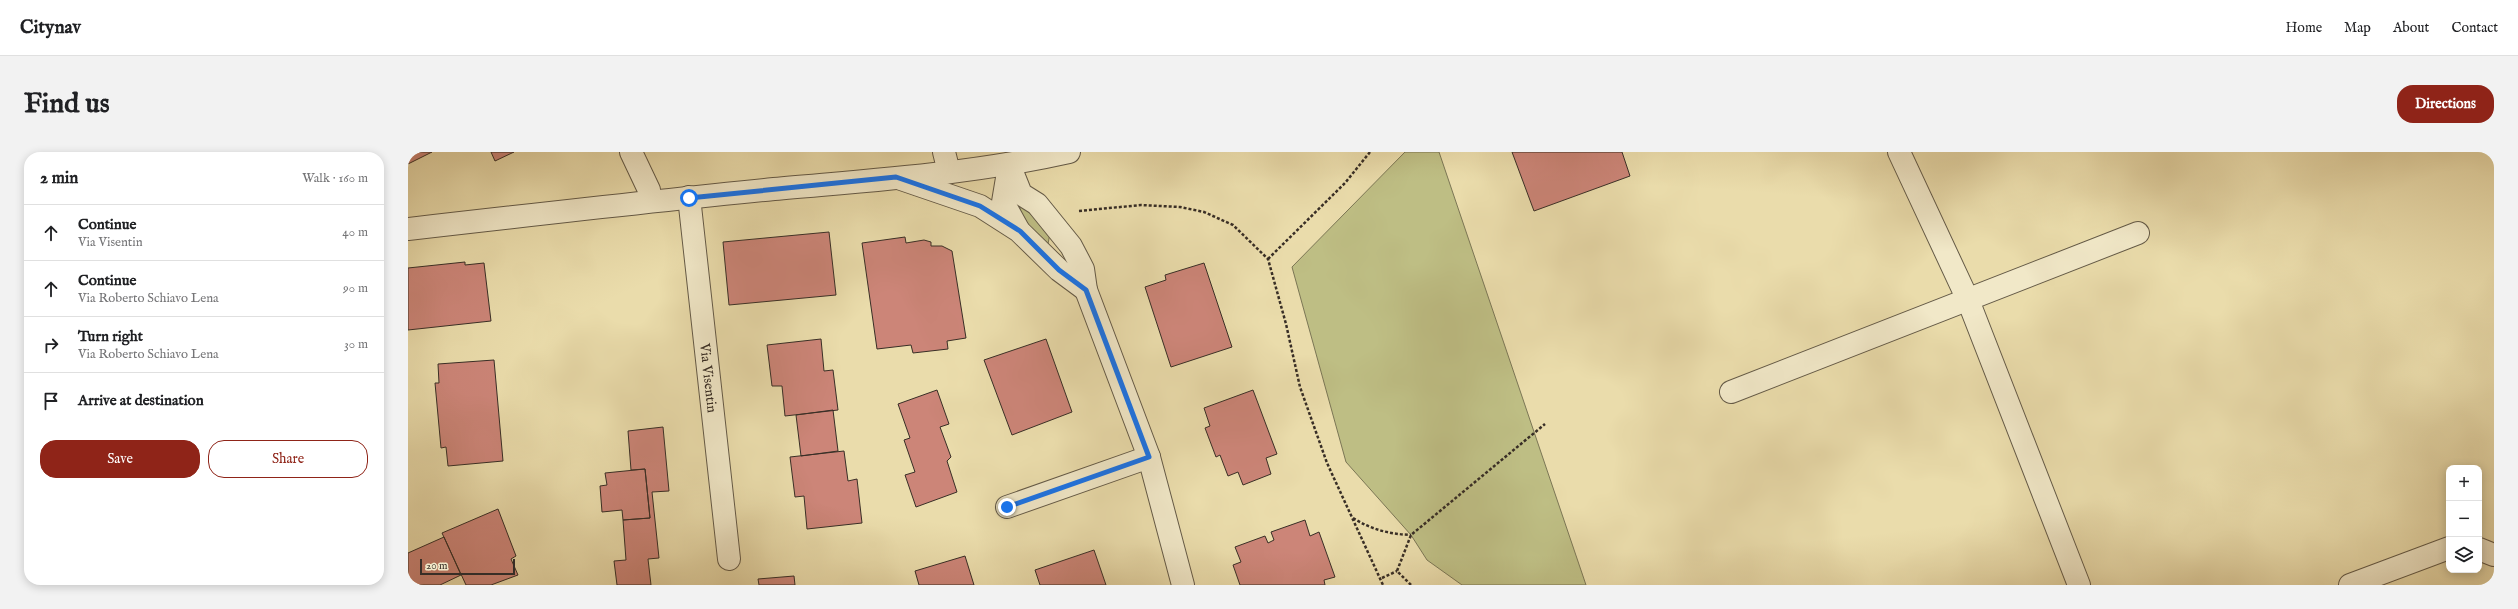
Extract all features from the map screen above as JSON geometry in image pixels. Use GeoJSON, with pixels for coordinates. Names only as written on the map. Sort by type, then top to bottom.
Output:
{"type":"FeatureCollection","features":[{"type":"Feature","properties":{"kind":"street"},"geometry":{"type":"LineString","coordinates":[[631,152],[649,190],[650,201]]}},
{"type":"Feature","properties":{"kind":"street"},"geometry":{"type":"LineString","coordinates":[[408,229],[650,201],[896,177],[947,162],[1018,160],[1069,152]]}},
{"type":"Feature","properties":{"kind":"street"},"geometry":{"type":"LineString","coordinates":[[1899,152],[1968,300],[2079,585]]}},
{"type":"Feature","properties":{"kind":"street"},"geometry":{"type":"LineString","coordinates":[[1018,160],[1030,174],[1037,204],[1071,246],[1083,268],[1086,290],[1149,457],[1183,585]]}},
{"type":"Feature","properties":{"kind":"street"},"geometry":{"type":"LineString","coordinates":[[1018,160],[1003,202],[1020,231]]}},
{"type":"Feature","properties":{"kind":"street"},"geometry":{"type":"LineString","coordinates":[[896,177],[980,206],[1020,231],[1059,270],[1086,290]]}},
{"type":"Feature","properties":{"kind":"street","name":"Via Visentin"},"geometry":{"type":"LineString","coordinates":[[689,198],[729,559]]}},
{"type":"Feature","properties":{"kind":"street"},"geometry":{"type":"LineString","coordinates":[[1730,392],[2138,233]]}},
{"type":"Feature","properties":{"kind":"street"},"geometry":{"type":"LineString","coordinates":[[1007,507],[1149,457]]}},
{"type":"Feature","properties":{"kind":"street"},"geometry":{"type":"LineString","coordinates":[[2350,585],[2446,549]]}},
{"type":"Feature","properties":{"kind":"street"},"geometry":{"type":"LineString","coordinates":[[2482,550],[2494,555]]}},
{"type":"Feature","properties":{"kind":"path"},"geometry":{"type":"LineString","coordinates":[[1268,259],[1345,183],[1370,152]]}},
{"type":"Feature","properties":{"kind":"path"},"geometry":{"type":"LineString","coordinates":[[1077,212],[1142,205],[1180,207],[1204,212],[1233,226],[1268,259],[1286,324],[1300,387],[1327,463],[1382,578],[1383,585]]}},
{"type":"Feature","properties":{"kind":"path"},"geometry":{"type":"LineString","coordinates":[[1382,578],[1397,571],[1411,535],[1545,424]]}},
{"type":"Feature","properties":{"kind":"path"},"geometry":{"type":"LineString","coordinates":[[1353,518],[1366,526],[1392,534],[1411,535]]}},
{"type":"Feature","properties":{"kind":"path"},"geometry":{"type":"LineString","coordinates":[[1397,571],[1411,585]]}},
{"type":"Feature","properties":{"kind":"green space"},"geometry":{"type":"Polygon","coordinates":[[[1405,152],[1439,152],[1586,585],[1462,585],[1427,560],[1411,535],[1346,462],[1292,267],[1405,152]]]}},
{"type":"Feature","properties":{"kind":"green space"},"geometry":{"type":"Polygon","coordinates":[[[1018,202],[1050,233],[1048,244],[1025,225],[1018,202]]]}},
{"type":"Feature","properties":{"kind":"building"},"geometry":{"type":"Polygon","coordinates":[[[408,152],[432,152],[408,164],[408,152]]]}},
{"type":"Feature","properties":{"kind":"building"},"geometry":{"type":"Polygon","coordinates":[[[491,152],[514,152],[495,161],[491,152]]]}},
{"type":"Feature","properties":{"kind":"building"},"geometry":{"type":"Polygon","coordinates":[[[1512,152],[1622,152],[1630,176],[1534,211],[1512,152]]]}},
{"type":"Feature","properties":{"kind":"building"},"geometry":{"type":"Polygon","coordinates":[[[829,232],[836,295],[729,305],[723,242],[829,232]]]}},
{"type":"Feature","properties":{"kind":"building"},"geometry":{"type":"Polygon","coordinates":[[[905,237],[906,243],[924,240],[931,242],[931,246],[942,246],[952,251],[966,338],[947,341],[948,349],[913,353],[911,345],[877,349],[862,243],[905,237]]]}},
{"type":"Feature","properties":{"kind":"building"},"geometry":{"type":"Polygon","coordinates":[[[465,262],[465,265],[484,263],[491,321],[408,330],[408,268],[465,262]]]}},
{"type":"Feature","properties":{"kind":"building"},"geometry":{"type":"Polygon","coordinates":[[[1204,263],[1232,347],[1171,367],[1145,287],[1166,280],[1165,275],[1204,263]]]}},
{"type":"Feature","properties":{"kind":"building"},"geometry":{"type":"Polygon","coordinates":[[[821,339],[824,371],[833,370],[838,410],[785,416],[782,386],[772,386],[767,345],[821,339]]]}},
{"type":"Feature","properties":{"kind":"building"},"geometry":{"type":"Polygon","coordinates":[[[1046,339],[1072,412],[1012,435],[984,360],[1046,339]]]}},
{"type":"Feature","properties":{"kind":"building"},"geometry":{"type":"Polygon","coordinates":[[[494,360],[503,461],[448,466],[446,447],[441,448],[435,383],[439,383],[438,364],[494,360]]]}},
{"type":"Feature","properties":{"kind":"building"},"geometry":{"type":"Polygon","coordinates":[[[937,390],[949,424],[940,427],[951,457],[947,461],[957,492],[916,507],[905,475],[915,472],[904,440],[910,438],[898,404],[937,390]]]}},
{"type":"Feature","properties":{"kind":"building"},"geometry":{"type":"Polygon","coordinates":[[[1253,390],[1277,454],[1266,458],[1271,474],[1243,485],[1238,472],[1228,476],[1220,455],[1216,457],[1205,428],[1210,426],[1204,408],[1253,390]]]}},
{"type":"Feature","properties":{"kind":"building"},"geometry":{"type":"Polygon","coordinates":[[[833,410],[838,451],[801,456],[796,415],[833,410]]]}},
{"type":"Feature","properties":{"kind":"building"},"geometry":{"type":"Polygon","coordinates":[[[663,427],[669,491],[652,492],[659,558],[648,559],[651,585],[617,585],[614,561],[626,560],[623,520],[650,518],[645,469],[631,470],[628,431],[663,427]]]}},
{"type":"Feature","properties":{"kind":"building"},"geometry":{"type":"Polygon","coordinates":[[[844,451],[848,481],[857,479],[862,523],[807,529],[804,496],[795,497],[790,457],[844,451]]]}},
{"type":"Feature","properties":{"kind":"building"},"geometry":{"type":"Polygon","coordinates":[[[645,469],[650,518],[623,520],[622,510],[602,512],[600,486],[607,485],[605,473],[645,469]]]}},
{"type":"Feature","properties":{"kind":"building"},"geometry":{"type":"Polygon","coordinates":[[[498,509],[516,556],[511,559],[518,575],[491,585],[466,585],[442,533],[498,509]]]}},
{"type":"Feature","properties":{"kind":"building"},"geometry":{"type":"Polygon","coordinates":[[[1305,520],[1310,536],[1319,532],[1335,577],[1324,580],[1325,585],[1240,585],[1233,565],[1241,562],[1235,547],[1265,536],[1268,543],[1274,540],[1271,532],[1305,520]]]}},
{"type":"Feature","properties":{"kind":"building"},"geometry":{"type":"Polygon","coordinates":[[[444,537],[461,575],[440,585],[408,585],[408,553],[444,537]]]}},
{"type":"Feature","properties":{"kind":"building"},"geometry":{"type":"Polygon","coordinates":[[[1094,550],[1106,585],[1040,585],[1035,570],[1094,550]]]}},
{"type":"Feature","properties":{"kind":"building"},"geometry":{"type":"Polygon","coordinates":[[[965,556],[974,585],[919,585],[915,571],[965,556]]]}},
{"type":"Feature","properties":{"kind":"building"},"geometry":{"type":"Polygon","coordinates":[[[794,576],[795,585],[759,585],[758,579],[794,576]]]}},
{"type":"Feature","properties":{"kind":"route"},"geometry":{"type":"LineString","coordinates":[[689,198],[896,177],[980,206],[1020,231],[1059,270],[1086,290],[1149,457],[1007,507]]}}]}
